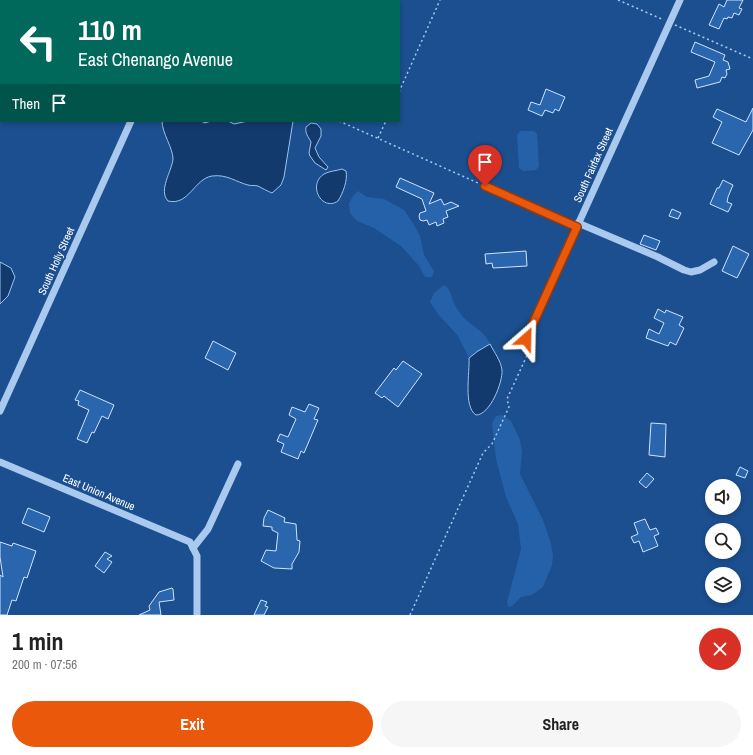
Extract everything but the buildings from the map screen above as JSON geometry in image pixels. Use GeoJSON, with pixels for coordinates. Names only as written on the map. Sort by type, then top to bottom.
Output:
{"type":"FeatureCollection","features":[{"type":"Feature","properties":{"kind":"street","name":"South Fairfax Street"},"geometry":{"type":"LineString","coordinates":[[526,339],[680,0]]}},
{"type":"Feature","properties":{"kind":"street","name":"South Holly Street"},"geometry":{"type":"LineString","coordinates":[[0,411],[131,122]]}},
{"type":"Feature","properties":{"kind":"street"},"geometry":{"type":"LineString","coordinates":[[485,186],[658,257],[684,270],[691,272],[700,270],[714,262]]}},
{"type":"Feature","properties":{"kind":"street","name":"East Union Avenue"},"geometry":{"type":"LineString","coordinates":[[0,462],[191,545]]}},
{"type":"Feature","properties":{"kind":"street"},"geometry":{"type":"LineString","coordinates":[[197,615],[197,556],[191,545],[208,530],[238,464]]}},
{"type":"Feature","properties":{"kind":"path"},"geometry":{"type":"LineString","coordinates":[[400,90],[440,0]]}},
{"type":"Feature","properties":{"kind":"path"},"geometry":{"type":"LineString","coordinates":[[618,0],[753,59]]}},
{"type":"Feature","properties":{"kind":"path"},"geometry":{"type":"LineString","coordinates":[[341,122],[485,186]]}},
{"type":"Feature","properties":{"kind":"path"},"geometry":{"type":"LineString","coordinates":[[378,138],[386,122]]}},
{"type":"Feature","properties":{"kind":"path"},"geometry":{"type":"LineString","coordinates":[[410,615],[483,453],[492,444],[508,409],[507,399],[528,351],[526,339]]}},
{"type":"Feature","properties":{"kind":"shaded area"},"geometry":{"type":"Polygon","coordinates":[[[162,122],[230,122],[234,124],[243,122],[293,122],[284,177],[281,185],[272,193],[258,186],[244,184],[222,176],[212,176],[200,182],[181,200],[168,201],[165,197],[164,191],[166,180],[172,164],[173,155],[162,126],[162,122]]]}},
{"type":"Feature","properties":{"kind":"shaded area"},"geometry":{"type":"Polygon","coordinates":[[[311,123],[317,124],[321,129],[321,136],[315,148],[319,157],[328,167],[326,170],[315,163],[309,153],[311,142],[307,135],[306,127],[311,123]]]}},
{"type":"Feature","properties":{"kind":"shaded area"},"geometry":{"type":"Polygon","coordinates":[[[520,131],[534,131],[537,134],[539,166],[536,170],[523,171],[519,168],[517,135],[520,131]]]}},
{"type":"Feature","properties":{"kind":"shaded area"},"geometry":{"type":"Polygon","coordinates":[[[342,169],[346,171],[346,182],[342,194],[338,201],[327,203],[322,200],[317,190],[319,179],[326,173],[342,169]]]}},
{"type":"Feature","properties":{"kind":"shaded area"},"geometry":{"type":"Polygon","coordinates":[[[358,191],[367,197],[384,199],[404,210],[420,236],[424,255],[434,271],[432,277],[425,277],[419,266],[401,246],[374,228],[357,221],[353,217],[350,213],[349,203],[358,191]]]}},
{"type":"Feature","properties":{"kind":"shaded area"},"geometry":{"type":"Polygon","coordinates":[[[0,262],[11,268],[15,277],[8,296],[0,304],[0,262]]]}},
{"type":"Feature","properties":{"kind":"shaded area"},"geometry":{"type":"Polygon","coordinates":[[[444,285],[448,288],[460,313],[484,335],[490,344],[469,358],[458,336],[438,314],[430,302],[434,293],[444,285]]]}},
{"type":"Feature","properties":{"kind":"shaded area"},"geometry":{"type":"Polygon","coordinates":[[[490,344],[500,363],[502,375],[498,390],[491,404],[481,414],[476,415],[472,411],[468,397],[469,358],[490,344]]]}},
{"type":"Feature","properties":{"kind":"shaded area"},"geometry":{"type":"Polygon","coordinates":[[[502,415],[511,421],[520,440],[522,452],[520,474],[543,520],[551,544],[553,556],[552,565],[543,587],[532,595],[521,597],[511,607],[508,606],[507,602],[521,549],[518,524],[506,497],[496,459],[492,423],[496,416],[502,415]]]}},
{"type":"Feature","properties":{"kind":"route"},"geometry":{"type":"LineString","coordinates":[[485,186],[577,227],[526,339]]}}]}
